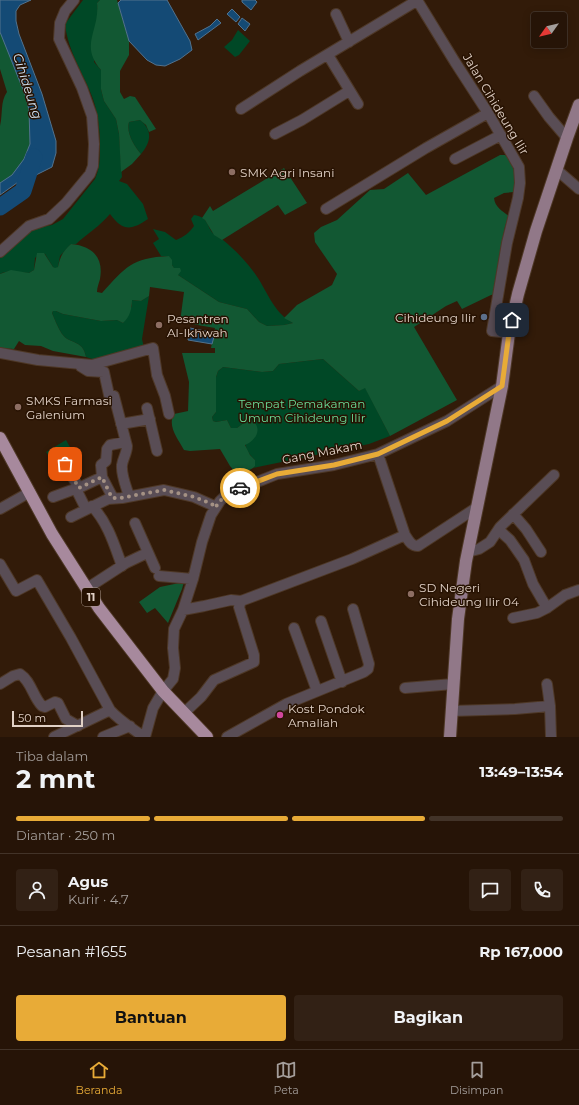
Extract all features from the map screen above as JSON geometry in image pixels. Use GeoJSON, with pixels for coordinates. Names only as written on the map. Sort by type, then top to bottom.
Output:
{"type":"FeatureCollection","features":[{"type":"Feature","properties":{"kind":"highway","name":"11"},"geometry":{"type":"LineString","coordinates":[[0,438],[3,453],[30,492],[52,534],[86,589],[118,635],[163,691],[207,737]]}},
{"type":"Feature","properties":{"kind":"main road"},"geometry":{"type":"LineString","coordinates":[[450,737],[458,619],[476,508],[502,386],[509,333],[518,294],[536,231],[567,138],[578,112]]}},
{"type":"Feature","properties":{"kind":"street"},"geometry":{"type":"LineString","coordinates":[[0,252],[29,226],[49,219],[66,204],[90,174],[93,166],[94,144],[92,116],[82,88],[59,39],[60,23],[66,10],[74,0]]}},
{"type":"Feature","properties":{"kind":"street"},"geometry":{"type":"LineString","coordinates":[[241,109],[417,0]]}},
{"type":"Feature","properties":{"kind":"street","name":"Jalan Cihideung Ilir"},"geometry":{"type":"LineString","coordinates":[[417,0],[488,112],[519,167],[520,183],[518,198],[507,243],[492,331],[509,333]]}},
{"type":"Feature","properties":{"kind":"street"},"geometry":{"type":"LineString","coordinates":[[336,14],[350,42]]}},
{"type":"Feature","properties":{"kind":"street"},"geometry":{"type":"LineString","coordinates":[[328,55],[358,104]]}},
{"type":"Feature","properties":{"kind":"street"},"geometry":{"type":"LineString","coordinates":[[275,134],[302,120],[349,91]]}},
{"type":"Feature","properties":{"kind":"street"},"geometry":{"type":"LineString","coordinates":[[534,96],[567,138]]}},
{"type":"Feature","properties":{"kind":"street"},"geometry":{"type":"LineString","coordinates":[[326,209],[488,112]]}},
{"type":"Feature","properties":{"kind":"street"},"geometry":{"type":"LineString","coordinates":[[455,159],[501,135]]}},
{"type":"Feature","properties":{"kind":"street"},"geometry":{"type":"LineString","coordinates":[[557,170],[579,189]]}},
{"type":"Feature","properties":{"kind":"street"},"geometry":{"type":"LineString","coordinates":[[0,353],[38,360],[77,364],[99,364],[153,348],[157,375],[165,396],[169,414]]}},
{"type":"Feature","properties":{"kind":"street"},"geometry":{"type":"LineString","coordinates":[[77,364],[88,371],[104,372],[109,395],[114,396],[127,452],[122,464],[129,496]]}},
{"type":"Feature","properties":{"kind":"street","name":"Gang Makam"},"geometry":{"type":"LineString","coordinates":[[145,737],[153,708],[163,691],[173,679],[175,668],[172,648],[174,629],[183,610],[189,579],[211,515],[220,501],[227,494],[277,474],[334,465],[378,454],[447,421],[502,386]]}},
{"type":"Feature","properties":{"kind":"street"},"geometry":{"type":"LineString","coordinates":[[148,408],[157,451]]}},
{"type":"Feature","properties":{"kind":"street"},"geometry":{"type":"LineString","coordinates":[[121,424],[150,419]]}},
{"type":"Feature","properties":{"kind":"street"},"geometry":{"type":"LineString","coordinates":[[112,498],[102,477],[101,465],[106,462],[107,449],[110,445],[125,442]]}},
{"type":"Feature","properties":{"kind":"street"},"geometry":{"type":"LineString","coordinates":[[378,454],[405,535],[414,546],[418,546],[476,508]]}},
{"type":"Feature","properties":{"kind":"street"},"geometry":{"type":"LineString","coordinates":[[65,464],[89,507],[98,512],[108,529],[122,566]]}},
{"type":"Feature","properties":{"kind":"street"},"geometry":{"type":"LineString","coordinates":[[468,552],[484,547],[490,542],[498,530],[513,514],[554,475]]}},
{"type":"Feature","properties":{"kind":"street"},"geometry":{"type":"LineString","coordinates":[[53,497],[102,477]]}},
{"type":"Feature","properties":{"kind":"street"},"geometry":{"type":"LineString","coordinates":[[71,517],[89,507],[112,498],[164,490],[204,500],[212,504],[215,508]]}},
{"type":"Feature","properties":{"kind":"street"},"geometry":{"type":"LineString","coordinates":[[0,509],[30,492]]}},
{"type":"Feature","properties":{"kind":"street"},"geometry":{"type":"LineString","coordinates":[[513,514],[526,529],[541,552]]}},
{"type":"Feature","properties":{"kind":"street"},"geometry":{"type":"LineString","coordinates":[[135,523],[147,553],[157,572],[189,579]]}},
{"type":"Feature","properties":{"kind":"street"},"geometry":{"type":"LineString","coordinates":[[498,530],[510,540],[524,560],[533,584],[547,608]]}},
{"type":"Feature","properties":{"kind":"street"},"geometry":{"type":"LineString","coordinates":[[183,610],[231,600],[241,601],[352,559],[405,535]]}},
{"type":"Feature","properties":{"kind":"street"},"geometry":{"type":"LineString","coordinates":[[86,589],[122,566],[147,553]]}},
{"type":"Feature","properties":{"kind":"street"},"geometry":{"type":"LineString","coordinates":[[0,564],[16,591],[37,580],[71,638],[110,710],[117,719],[145,737]]}},
{"type":"Feature","properties":{"kind":"street"},"geometry":{"type":"LineString","coordinates":[[513,618],[537,613],[547,608],[565,595],[579,590]]}},
{"type":"Feature","properties":{"kind":"street"},"geometry":{"type":"LineString","coordinates":[[184,713],[201,697],[214,680],[254,662],[254,655],[239,607],[241,601]]}},
{"type":"Feature","properties":{"kind":"street"},"geometry":{"type":"LineString","coordinates":[[227,737],[286,704],[342,682],[368,669],[369,664],[353,609]]}},
{"type":"Feature","properties":{"kind":"street"},"geometry":{"type":"LineString","coordinates":[[321,621],[342,682]]}},
{"type":"Feature","properties":{"kind":"street"},"geometry":{"type":"LineString","coordinates":[[294,628],[316,691]]}},
{"type":"Feature","properties":{"kind":"street"},"geometry":{"type":"LineString","coordinates":[[0,684],[20,674],[26,678],[35,697],[42,706],[45,707],[55,702],[58,703],[66,718],[78,726]]}},
{"type":"Feature","properties":{"kind":"street"},"geometry":{"type":"LineString","coordinates":[[405,688],[453,684]]}},
{"type":"Feature","properties":{"kind":"street"},"geometry":{"type":"LineString","coordinates":[[547,684],[550,706],[551,737]]}},
{"type":"Feature","properties":{"kind":"street"},"geometry":{"type":"LineString","coordinates":[[452,711],[515,709],[550,706]]}},
{"type":"Feature","properties":{"kind":"street"},"geometry":{"type":"LineString","coordinates":[[54,737],[110,710]]}},
{"type":"Feature","properties":{"kind":"street"},"geometry":{"type":"LineString","coordinates":[[103,737],[130,726]]}},
{"type":"Feature","properties":{"kind":"green space"},"geometry":{"type":"Polygon","coordinates":[[[83,0],[100,0],[97,3],[98,12],[94,62],[101,70],[101,89],[104,101],[116,119],[119,134],[122,177],[119,181],[127,184],[143,204],[148,219],[132,227],[128,227],[119,224],[110,214],[76,244],[71,244],[60,256],[58,267],[55,269],[45,254],[41,253],[35,258],[34,270],[29,273],[11,271],[0,274],[0,256],[29,232],[36,228],[52,225],[63,219],[97,175],[100,145],[96,110],[93,99],[69,44],[65,24],[83,0]]]}},
{"type":"Feature","properties":{"kind":"green space"},"geometry":{"type":"Polygon","coordinates":[[[100,0],[117,0],[129,41],[129,55],[120,71],[120,92],[124,99],[130,96],[135,97],[156,129],[149,132],[146,125],[140,120],[129,122],[128,126],[133,143],[141,154],[132,164],[121,172],[119,134],[116,119],[104,101],[101,89],[101,70],[95,61],[91,45],[96,22],[97,3],[100,0]]]}},
{"type":"Feature","properties":{"kind":"green space"},"geometry":{"type":"Polygon","coordinates":[[[238,30],[250,41],[239,55],[235,57],[224,47],[232,40],[238,30]]]}},
{"type":"Feature","properties":{"kind":"green space"},"geometry":{"type":"Polygon","coordinates":[[[0,33],[7,36],[38,125],[24,166],[0,188],[0,126],[2,104],[7,92],[0,69],[0,33]]]}},
{"type":"Feature","properties":{"kind":"green space"},"geometry":{"type":"Polygon","coordinates":[[[140,120],[149,132],[149,141],[141,154],[131,139],[128,126],[129,122],[140,120]]]}},
{"type":"Feature","properties":{"kind":"green space"},"geometry":{"type":"Polygon","coordinates":[[[500,155],[505,155],[510,160],[519,178],[514,192],[504,193],[494,198],[497,206],[509,216],[503,234],[501,273],[497,294],[491,295],[462,309],[457,301],[446,306],[414,327],[457,400],[390,436],[365,388],[359,391],[323,359],[279,364],[273,371],[262,372],[223,367],[218,371],[216,377],[216,412],[212,417],[213,421],[216,422],[227,420],[231,428],[237,428],[249,419],[255,422],[258,430],[256,436],[251,442],[245,445],[250,455],[255,460],[255,466],[253,468],[239,476],[230,466],[220,449],[184,450],[174,432],[172,423],[174,414],[188,411],[189,382],[182,353],[215,353],[215,348],[211,348],[215,328],[180,322],[184,292],[150,287],[149,296],[141,301],[132,300],[130,312],[123,323],[117,320],[101,321],[53,311],[52,313],[62,334],[69,340],[82,347],[86,357],[53,351],[41,346],[25,345],[19,341],[14,349],[0,348],[0,274],[11,270],[29,273],[34,270],[37,253],[44,253],[53,267],[58,267],[62,254],[71,244],[85,247],[95,254],[98,259],[101,271],[97,292],[102,293],[124,270],[137,262],[156,257],[169,256],[172,260],[172,265],[174,268],[180,268],[181,271],[178,275],[219,302],[247,309],[259,322],[267,326],[293,323],[284,318],[297,305],[332,285],[337,274],[315,242],[314,233],[321,227],[337,220],[370,190],[384,189],[408,173],[426,195],[500,155]]]}},
{"type":"Feature","properties":{"kind":"green space"},"geometry":{"type":"Polygon","coordinates":[[[284,168],[307,203],[285,215],[278,205],[222,240],[214,235],[205,220],[202,218],[210,206],[213,211],[284,168]]]}},
{"type":"Feature","properties":{"kind":"green space"},"geometry":{"type":"Polygon","coordinates":[[[194,215],[203,218],[216,236],[227,243],[243,258],[258,278],[270,300],[280,313],[293,323],[267,326],[259,322],[247,309],[219,302],[178,275],[169,256],[161,256],[153,243],[159,239],[153,229],[165,232],[176,240],[190,231],[194,226],[191,219],[194,215]]]}},
{"type":"Feature","properties":{"kind":"green space"},"geometry":{"type":"Polygon","coordinates":[[[149,296],[142,339],[144,348],[95,360],[86,357],[82,347],[69,340],[62,334],[52,313],[53,311],[56,311],[63,314],[101,321],[117,320],[123,323],[132,306],[132,300],[141,301],[149,296]]]}},
{"type":"Feature","properties":{"kind":"green space","name":"Tempat Pemakaman Umum Cihideung Ilir"},"geometry":{"type":"Polygon","coordinates":[[[323,359],[359,391],[365,387],[390,436],[369,444],[253,468],[255,466],[255,460],[247,450],[245,441],[249,419],[237,428],[231,428],[227,420],[216,422],[213,421],[212,417],[216,412],[216,377],[218,371],[223,367],[262,372],[273,371],[279,364],[323,359]]]}},
{"type":"Feature","properties":{"kind":"green space"},"geometry":{"type":"Polygon","coordinates":[[[66,440],[70,447],[51,459],[46,452],[66,440]]]}},
{"type":"Feature","properties":{"kind":"green space"},"geometry":{"type":"Polygon","coordinates":[[[65,464],[71,473],[57,481],[53,472],[65,464]]]}},
{"type":"Feature","properties":{"kind":"green space"},"geometry":{"type":"Polygon","coordinates":[[[184,582],[168,623],[155,608],[147,613],[139,602],[160,587],[184,582]]]}},
{"type":"Feature","properties":{"kind":"water"},"geometry":{"type":"Polygon","coordinates":[[[0,0],[31,0],[20,5],[16,11],[16,21],[19,34],[42,94],[56,141],[56,153],[52,167],[32,177],[21,180],[0,195],[0,183],[12,175],[24,159],[30,144],[29,110],[26,97],[0,32],[0,0]]]}},
{"type":"Feature","properties":{"kind":"water"},"geometry":{"type":"Polygon","coordinates":[[[121,0],[167,0],[190,41],[192,50],[180,59],[165,66],[156,65],[147,60],[129,41],[118,3],[121,0]]]}},
{"type":"Feature","properties":{"kind":"water"},"geometry":{"type":"Polygon","coordinates":[[[242,0],[255,0],[257,2],[251,10],[242,2],[242,0]]]}},
{"type":"Feature","properties":{"kind":"water"},"geometry":{"type":"Polygon","coordinates":[[[232,9],[240,17],[236,22],[227,14],[232,9]]]}},
{"type":"Feature","properties":{"kind":"water"},"geometry":{"type":"Polygon","coordinates":[[[242,18],[250,24],[245,31],[238,24],[242,18]]]}},
{"type":"Feature","properties":{"kind":"water"},"geometry":{"type":"Polygon","coordinates":[[[217,19],[221,23],[198,40],[195,34],[210,26],[217,19]]]}},
{"type":"Feature","properties":{"kind":"water"},"geometry":{"type":"Polygon","coordinates":[[[190,328],[215,333],[212,344],[188,340],[190,328]]]}},
{"type":"Feature","properties":{"kind":"waterway","name":"Cihideung"},"geometry":{"type":"LineString","coordinates":[[0,207],[23,191],[34,157]]}},
{"type":"Feature","properties":{"kind":"way so far"},"geometry":{"type":"LineString","coordinates":[[65,464],[79,488],[102,477],[112,498],[120,498],[164,490],[204,500],[212,504],[215,508],[227,494],[240,488]]}},
{"type":"Feature","properties":{"kind":"place","name":"SMK Agri Insani"},"geometry":{"type":"Point","coordinates":[232,172]}},
{"type":"Feature","properties":{"kind":"place","name":"Cihideung Ilir"},"geometry":{"type":"Point","coordinates":[484,317]}},
{"type":"Feature","properties":{"kind":"place","name":"Pesantren Al-Ikhwah"},"geometry":{"type":"Point","coordinates":[159,325]}},
{"type":"Feature","properties":{"kind":"place","name":"SMKS Farmasi Galenium"},"geometry":{"type":"Point","coordinates":[18,407]}},
{"type":"Feature","properties":{"kind":"place","name":"SD Negeri Cihideung Ilir 04"},"geometry":{"type":"Point","coordinates":[411,594]}},
{"type":"Feature","properties":{"kind":"place","name":"Kost Pondok Amaliah"},"geometry":{"type":"Point","coordinates":[280,715]}},
{"type":"Feature","properties":{"kind":"route"},"geometry":{"type":"LineString","coordinates":[[240,488],[277,474],[334,465],[378,454],[447,421],[502,386],[512,320]]}}]}
